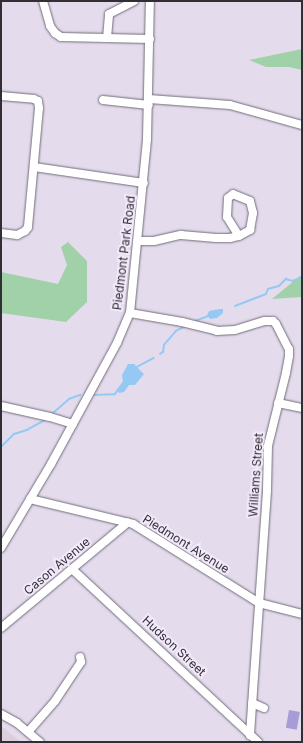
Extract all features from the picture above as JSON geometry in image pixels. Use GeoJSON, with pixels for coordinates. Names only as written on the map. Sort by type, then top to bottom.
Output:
{"type":"FeatureCollection","features":[{"type":"Feature","properties":{"kind":"street"},"geometry":{"type":"LineString","coordinates":[[43,1],[50,26],[54,33],[61,37],[150,39]]}},
{"type":"Feature","properties":{"kind":"street"},"geometry":{"type":"LineString","coordinates":[[107,38],[109,14],[134,1]]}},
{"type":"Feature","properties":{"kind":"street","name":"Piedmont Park Road"},"geometry":{"type":"LineString","coordinates":[[1,548],[73,424],[117,343],[130,313],[144,183],[149,102],[150,1]]}},
{"type":"Feature","properties":{"kind":"street"},"geometry":{"type":"LineString","coordinates":[[1,96],[34,99],[39,103],[29,218],[26,230],[16,235],[1,233]]}},
{"type":"Feature","properties":{"kind":"street"},"geometry":{"type":"LineString","coordinates":[[104,100],[230,105],[302,125]]}},
{"type":"Feature","properties":{"kind":"street"},"geometry":{"type":"LineString","coordinates":[[34,167],[144,183]]}},
{"type":"Feature","properties":{"kind":"street"},"geometry":{"type":"LineString","coordinates":[[138,241],[154,241],[181,235],[216,238],[230,238],[239,236],[250,230],[252,213],[250,201],[233,194],[228,198],[227,216],[239,236]]}},
{"type":"Feature","properties":{"kind":"street","name":"Williams Street"},"geometry":{"type":"LineString","coordinates":[[130,313],[182,322],[217,331],[236,330],[268,320],[275,322],[287,343],[289,356],[268,446],[267,492],[250,735]]}},
{"type":"Feature","properties":{"kind":"street"},"geometry":{"type":"LineString","coordinates":[[278,403],[302,408]]}},
{"type":"Feature","properties":{"kind":"street"},"geometry":{"type":"LineString","coordinates":[[1,406],[50,417],[73,424]]}},
{"type":"Feature","properties":{"kind":"street","name":"Piedmont Avenue"},"geometry":{"type":"LineString","coordinates":[[30,499],[128,522],[259,603],[302,614]]}},
{"type":"Feature","properties":{"kind":"street","name":"Cason Avenue"},"geometry":{"type":"LineString","coordinates":[[1,628],[128,522]]}},
{"type":"Feature","properties":{"kind":"street","name":"Hudson Street"},"geometry":{"type":"LineString","coordinates":[[72,569],[258,742]]}},
{"type":"Feature","properties":{"kind":"street"},"geometry":{"type":"LineString","coordinates":[[28,732],[55,701],[81,662],[80,657]]}},
{"type":"Feature","properties":{"kind":"street"},"geometry":{"type":"LineString","coordinates":[[252,704],[264,708]]}},
{"type":"Feature","properties":{"kind":"street"},"geometry":{"type":"LineString","coordinates":[[1,714],[40,742]]}},
{"type":"Feature","properties":{"kind":"shaded area"},"geometry":{"type":"Polygon","coordinates":[[[1,726],[21,742],[1,742],[1,726]]]}},
{"type":"Feature","properties":{"kind":"green space"},"geometry":{"type":"Polygon","coordinates":[[[302,49],[302,70],[289,67],[266,67],[249,60],[302,49]]]}},
{"type":"Feature","properties":{"kind":"green space"},"geometry":{"type":"Polygon","coordinates":[[[68,242],[87,261],[87,302],[66,322],[1,313],[1,272],[58,284],[67,265],[61,247],[68,242]]]}},
{"type":"Feature","properties":{"kind":"green space"},"geometry":{"type":"Polygon","coordinates":[[[300,276],[302,276],[302,297],[272,299],[300,276]]]}},
{"type":"Feature","properties":{"kind":"water"},"geometry":{"type":"Polygon","coordinates":[[[223,309],[223,313],[217,318],[210,319],[207,315],[209,311],[223,309]]]}},
{"type":"Feature","properties":{"kind":"water"},"geometry":{"type":"Polygon","coordinates":[[[128,364],[134,364],[144,374],[135,385],[129,385],[124,392],[119,393],[118,391],[123,382],[122,375],[128,364]]]}},
{"type":"Feature","properties":{"kind":"building"},"geometry":{"type":"Polygon","coordinates":[[[289,710],[300,712],[297,730],[286,728],[289,710]]]}},
{"type":"Feature","properties":{"kind":"waterway"},"geometry":{"type":"LineString","coordinates":[[235,306],[266,294],[268,289],[279,286],[286,279],[293,281],[302,277]]}},
{"type":"Feature","properties":{"kind":"waterway"},"geometry":{"type":"LineString","coordinates":[[195,321],[209,316]]}},
{"type":"Feature","properties":{"kind":"waterway"},"geometry":{"type":"LineString","coordinates":[[160,354],[163,352],[164,345],[176,331],[186,326]]}},
{"type":"Feature","properties":{"kind":"waterway"},"geometry":{"type":"LineString","coordinates":[[135,368],[154,358]]}},
{"type":"Feature","properties":{"kind":"waterway"},"geometry":{"type":"LineString","coordinates":[[92,395],[115,394],[123,383]]}},
{"type":"Feature","properties":{"kind":"waterway"},"geometry":{"type":"LineString","coordinates":[[52,414],[69,399],[80,395]]}},
{"type":"Feature","properties":{"kind":"waterway"},"geometry":{"type":"LineString","coordinates":[[1,447],[14,434],[27,430],[45,420]]}}]}
